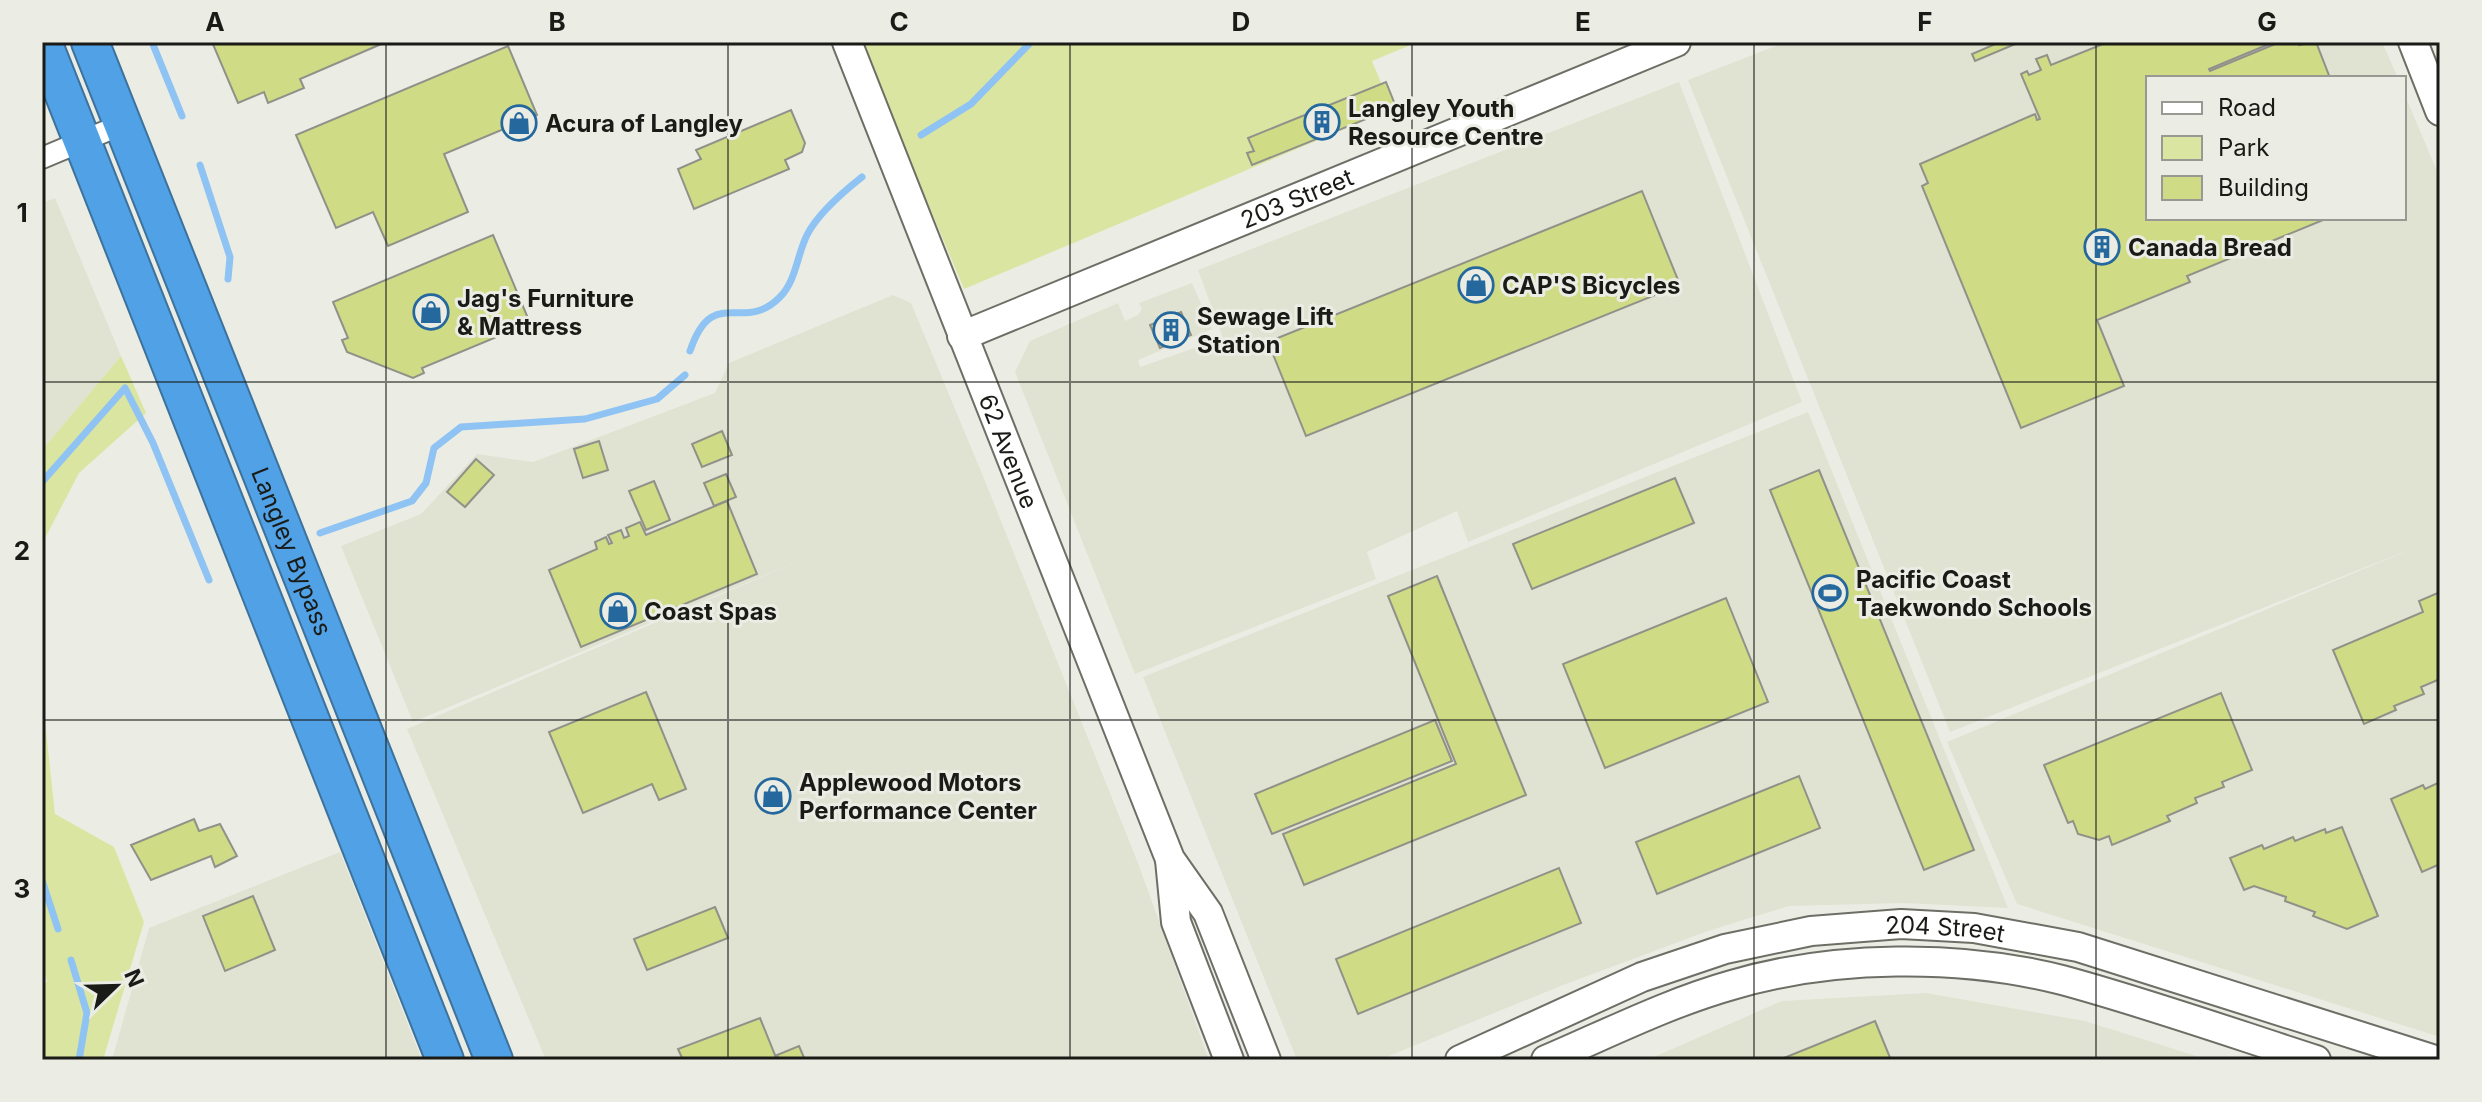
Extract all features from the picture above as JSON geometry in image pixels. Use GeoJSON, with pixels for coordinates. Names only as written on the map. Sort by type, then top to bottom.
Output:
{"type":"FeatureCollection","features":[{"type":"Feature","properties":{"kind":"highway","name":"Langley Bypass"},"geometry":{"type":"LineString","coordinates":[[43,42],[445,1060]]}},
{"type":"Feature","properties":{"kind":"highway","name":"Langley Bypass"},"geometry":{"type":"LineString","coordinates":[[90,42],[494,1060]]}},
{"type":"Feature","properties":{"kind":"street","name":"62 Avenue"},"geometry":{"type":"LineString","coordinates":[[847,42],[1170,859],[1208,913],[1266,1060]]}},
{"type":"Feature","properties":{"kind":"street","name":"203 Street"},"geometry":{"type":"LineString","coordinates":[[962,336],[1676,42]]}},
{"type":"Feature","properties":{"kind":"street"},"geometry":{"type":"LineString","coordinates":[[2413,42],[2440,111]]}},
{"type":"Feature","properties":{"kind":"street"},"geometry":{"type":"LineString","coordinates":[[42,158],[123,124]]}},
{"type":"Feature","properties":{"kind":"street","name":"62 Avenue"},"geometry":{"type":"LineString","coordinates":[[1170,859],[1176,922],[1229,1060]]}},
{"type":"Feature","properties":{"kind":"street","name":"204 Street"},"geometry":{"type":"LineString","coordinates":[[1460,1060],[1642,977],[1725,949],[1811,931],[1901,924],[1974,928],[2078,947],[2435,1060]]}},
{"type":"Feature","properties":{"kind":"street","name":"204 Street"},"geometry":{"type":"LineString","coordinates":[[1546,1060],[1657,1012],[1732,984],[1812,968],[1893,962],[1970,965],[2060,980],[2316,1060]]}},
{"type":"Feature","properties":{"kind":"shaded area"},"geometry":{"type":"Polygon","coordinates":[[[1786,42],[2382,42],[2397,76],[2146,76],[2146,220],[2406,220],[2406,98],[2440,178],[2440,1037],[2017,904],[1947,742],[2419,546],[1950,732],[1688,80],[1786,42]]]}},
{"type":"Feature","properties":{"kind":"shaded area"},"geometry":{"type":"Polygon","coordinates":[[[1679,82],[1802,402],[1468,542],[1457,511],[1367,552],[1376,579],[1135,674],[1015,372],[1030,341],[1118,303],[1125,321],[1138,315],[1142,309],[1139,303],[1192,283],[1212,329],[1138,360],[1140,367],[1223,338],[1198,270],[1679,82]]]}},
{"type":"Feature","properties":{"kind":"shaded area"},"geometry":{"type":"Polygon","coordinates":[[[55,198],[121,356],[42,450],[42,203],[55,198]]]}},
{"type":"Feature","properties":{"kind":"shaded area","name":"Applewood Motors Performance Center"},"geometry":{"type":"Polygon","coordinates":[[[893,295],[911,303],[985,481],[1138,863],[1209,1060],[546,1060],[407,729],[806,558],[413,722],[341,546],[421,514],[477,454],[533,462],[715,393],[729,363],[893,295]]]}},
{"type":"Feature","properties":{"kind":"shaded area"},"geometry":{"type":"Polygon","coordinates":[[[1808,412],[2008,908],[1904,903],[1789,906],[1708,931],[1563,985],[1379,1060],[1297,1060],[1143,677],[1808,412]]]}},
{"type":"Feature","properties":{"kind":"shaded area"},"geometry":{"type":"Polygon","coordinates":[[[340,852],[422,1060],[112,1060],[149,928],[340,852]]]}},
{"type":"Feature","properties":{"kind":"shaded area"},"geometry":{"type":"Polygon","coordinates":[[[1926,993],[2085,1021],[2209,1060],[1647,1060],[1782,1001],[1926,993]]]}},
{"type":"Feature","properties":{"kind":"green space"},"geometry":{"type":"Polygon","coordinates":[[[860,42],[1418,42],[1372,61],[1392,109],[964,289],[860,42]]]}},
{"type":"Feature","properties":{"kind":"green space"},"geometry":{"type":"Polygon","coordinates":[[[121,356],[146,413],[79,473],[42,544],[42,450],[121,356]]]}},
{"type":"Feature","properties":{"kind":"green space"},"geometry":{"type":"Polygon","coordinates":[[[42,693],[55,814],[114,847],[144,922],[103,1060],[42,1060],[42,984],[47,982],[42,960],[42,693]]]}},
{"type":"Feature","properties":{"kind":"building"},"geometry":{"type":"Polygon","coordinates":[[[212,42],[386,42],[300,79],[304,88],[268,103],[264,92],[238,103],[212,42]]]}},
{"type":"Feature","properties":{"kind":"building"},"geometry":{"type":"Polygon","coordinates":[[[2000,42],[2020,42],[1975,61],[1972,54],[2000,42]]]}},
{"type":"Feature","properties":{"kind":"building","name":"Canada Bread"},"geometry":{"type":"Polygon","coordinates":[[[2108,42],[2274,42],[2210,71],[2280,42],[2298,42],[2299,45],[2316,42],[2329,76],[2146,76],[2146,220],[2323,220],[2187,276],[2190,282],[2097,320],[2124,386],[2021,428],[1922,186],[1928,183],[1920,164],[2035,114],[2037,120],[2040,119],[2021,74],[2027,71],[2029,75],[2041,70],[2036,59],[2047,55],[2051,65],[2108,42]]]}},
{"type":"Feature","properties":{"kind":"building"},"geometry":{"type":"Polygon","coordinates":[[[508,46],[537,115],[444,154],[468,212],[388,246],[373,212],[336,228],[296,135],[508,46]]]}},
{"type":"Feature","properties":{"kind":"building","name":"Langley Youth Resource Centre"},"geometry":{"type":"Polygon","coordinates":[[[1386,82],[1396,107],[1252,165],[1247,153],[1254,151],[1248,138],[1386,82]]]}},
{"type":"Feature","properties":{"kind":"building"},"geometry":{"type":"Polygon","coordinates":[[[791,110],[805,143],[802,152],[785,160],[789,169],[694,209],[678,169],[701,159],[696,150],[791,110]]]}},
{"type":"Feature","properties":{"kind":"building"},"geometry":{"type":"Polygon","coordinates":[[[1642,191],[1680,285],[1306,436],[1268,342],[1642,191]]]}},
{"type":"Feature","properties":{"kind":"building","name":"Jag's Furniture & Mattress"},"geometry":{"type":"Polygon","coordinates":[[[493,235],[530,323],[422,368],[424,373],[413,378],[347,352],[342,340],[348,338],[333,302],[493,235]]]}},
{"type":"Feature","properties":{"kind":"building","name":"Sewage Lift Station"},"geometry":{"type":"Polygon","coordinates":[[[1181,312],[1191,335],[1160,348],[1150,325],[1181,312]]]}},
{"type":"Feature","properties":{"kind":"building"},"geometry":{"type":"Polygon","coordinates":[[[722,431],[732,455],[702,467],[692,444],[722,431]]]}},
{"type":"Feature","properties":{"kind":"building"},"geometry":{"type":"Polygon","coordinates":[[[599,441],[608,470],[583,478],[574,449],[599,441]]]}},
{"type":"Feature","properties":{"kind":"building"},"geometry":{"type":"Polygon","coordinates":[[[476,459],[494,475],[465,507],[447,492],[476,459]]]}},
{"type":"Feature","properties":{"kind":"building"},"geometry":{"type":"Polygon","coordinates":[[[1819,470],[1974,850],[1924,870],[1770,490],[1819,470]]]}},
{"type":"Feature","properties":{"kind":"building"},"geometry":{"type":"Polygon","coordinates":[[[726,474],[736,497],[714,506],[704,483],[726,474]]]}},
{"type":"Feature","properties":{"kind":"building"},"geometry":{"type":"Polygon","coordinates":[[[1675,478],[1694,523],[1532,589],[1513,544],[1675,478]]]}},
{"type":"Feature","properties":{"kind":"building"},"geometry":{"type":"Polygon","coordinates":[[[654,481],[670,520],[646,530],[629,491],[654,481]]]}},
{"type":"Feature","properties":{"kind":"building","name":"Coast Spas"},"geometry":{"type":"Polygon","coordinates":[[[727,501],[757,574],[581,647],[549,570],[597,549],[595,542],[606,537],[609,544],[612,543],[608,535],[621,530],[624,538],[629,536],[626,528],[640,522],[646,535],[727,501]]]}},
{"type":"Feature","properties":{"kind":"building"},"geometry":{"type":"Polygon","coordinates":[[[1437,576],[1526,795],[1304,885],[1283,834],[1456,764],[1388,596],[1437,576]]]}},
{"type":"Feature","properties":{"kind":"building"},"geometry":{"type":"Polygon","coordinates":[[[2440,592],[2440,679],[2421,687],[2424,694],[2394,706],[2396,710],[2364,724],[2333,650],[2423,612],[2419,601],[2440,592]]]}},
{"type":"Feature","properties":{"kind":"building"},"geometry":{"type":"Polygon","coordinates":[[[1726,598],[1768,702],[1605,768],[1563,664],[1726,598]]]}},
{"type":"Feature","properties":{"kind":"building"},"geometry":{"type":"Polygon","coordinates":[[[646,692],[686,789],[659,800],[652,784],[583,813],[549,732],[646,692]]]}},
{"type":"Feature","properties":{"kind":"building"},"geometry":{"type":"Polygon","coordinates":[[[2221,693],[2252,770],[2222,782],[2224,787],[2195,798],[2197,803],[2167,816],[2170,821],[2112,845],[2109,836],[2099,840],[2078,834],[2073,821],[2068,823],[2044,765],[2221,693]]]}},
{"type":"Feature","properties":{"kind":"building"},"geometry":{"type":"Polygon","coordinates":[[[1435,720],[1452,761],[1272,834],[1255,794],[1435,720]]]}},
{"type":"Feature","properties":{"kind":"building"},"geometry":{"type":"Polygon","coordinates":[[[1799,776],[1820,828],[1657,894],[1636,842],[1799,776]]]}},
{"type":"Feature","properties":{"kind":"building"},"geometry":{"type":"Polygon","coordinates":[[[2440,782],[2440,864],[2422,872],[2391,799],[2423,785],[2425,789],[2440,782]]]}},
{"type":"Feature","properties":{"kind":"building"},"geometry":{"type":"Polygon","coordinates":[[[194,819],[199,831],[220,824],[237,856],[215,867],[211,856],[151,880],[131,845],[194,819]]]}},
{"type":"Feature","properties":{"kind":"building"},"geometry":{"type":"Polygon","coordinates":[[[2342,827],[2378,916],[2347,929],[2313,916],[2315,912],[2285,901],[2286,897],[2254,886],[2244,890],[2230,858],[2262,845],[2264,849],[2293,837],[2295,841],[2325,829],[2326,833],[2342,827]]]}},
{"type":"Feature","properties":{"kind":"building"},"geometry":{"type":"Polygon","coordinates":[[[1559,868],[1581,923],[1358,1014],[1336,959],[1559,868]]]}},
{"type":"Feature","properties":{"kind":"building"},"geometry":{"type":"Polygon","coordinates":[[[253,896],[275,950],[225,971],[203,916],[253,896]]]}},
{"type":"Feature","properties":{"kind":"building"},"geometry":{"type":"Polygon","coordinates":[[[715,907],[728,938],[647,970],[634,939],[715,907]]]}},
{"type":"Feature","properties":{"kind":"building"},"geometry":{"type":"Polygon","coordinates":[[[760,1018],[777,1060],[683,1060],[678,1049],[760,1018]]]}},
{"type":"Feature","properties":{"kind":"building"},"geometry":{"type":"Polygon","coordinates":[[[1875,1021],[1891,1060],[1779,1060],[1875,1021]]]}},
{"type":"Feature","properties":{"kind":"building"},"geometry":{"type":"Polygon","coordinates":[[[799,1046],[805,1060],[779,1060],[777,1055],[799,1046]]]}},
{"type":"Feature","properties":{"kind":"waterway"},"geometry":{"type":"LineString","coordinates":[[152,42],[182,116]]}},
{"type":"Feature","properties":{"kind":"waterway"},"geometry":{"type":"LineString","coordinates":[[921,135],[971,104],[1031,42]]}},
{"type":"Feature","properties":{"kind":"waterway"},"geometry":{"type":"LineString","coordinates":[[200,165],[230,257],[228,279]]}},
{"type":"Feature","properties":{"kind":"waterway"},"geometry":{"type":"LineString","coordinates":[[690,351],[699,331],[709,319],[719,314],[754,312],[780,297],[790,283],[812,227],[832,203],[862,177]]}},
{"type":"Feature","properties":{"kind":"waterway"},"geometry":{"type":"LineString","coordinates":[[320,533],[412,501],[426,483],[434,448],[461,427],[585,419],[657,399],[685,375]]}},
{"type":"Feature","properties":{"kind":"waterway"},"geometry":{"type":"LineString","coordinates":[[42,482],[125,388],[153,443],[209,580]]}},
{"type":"Feature","properties":{"kind":"waterway"},"geometry":{"type":"LineString","coordinates":[[42,880],[58,929]]}},
{"type":"Feature","properties":{"kind":"waterway"},"geometry":{"type":"LineString","coordinates":[[71,960],[87,1013],[79,1060]]}},
{"type":"Feature","properties":{"kind":"place","name":"Langley Youth Resource Centre"},"geometry":{"type":"Point","coordinates":[1322,122]}},
{"type":"Feature","properties":{"kind":"place","name":"Acura of Langley"},"geometry":{"type":"Point","coordinates":[519,123]}},
{"type":"Feature","properties":{"kind":"place","name":"Canada Bread"},"geometry":{"type":"Point","coordinates":[2102,247]}},
{"type":"Feature","properties":{"kind":"place","name":"CAP'S Bicycles"},"geometry":{"type":"Point","coordinates":[1476,285]}},
{"type":"Feature","properties":{"kind":"place","name":"Jag's Furniture & Mattress"},"geometry":{"type":"Point","coordinates":[431,312]}},
{"type":"Feature","properties":{"kind":"place","name":"Sewage Lift Station"},"geometry":{"type":"Point","coordinates":[1171,330]}},
{"type":"Feature","properties":{"kind":"place","name":"Pacific Coast Taekwondo Schools"},"geometry":{"type":"Point","coordinates":[1830,593]}},
{"type":"Feature","properties":{"kind":"place","name":"Coast Spas"},"geometry":{"type":"Point","coordinates":[618,611]}},
{"type":"Feature","properties":{"kind":"place","name":"Applewood Motors Performance Center"},"geometry":{"type":"Point","coordinates":[773,796]}}]}
